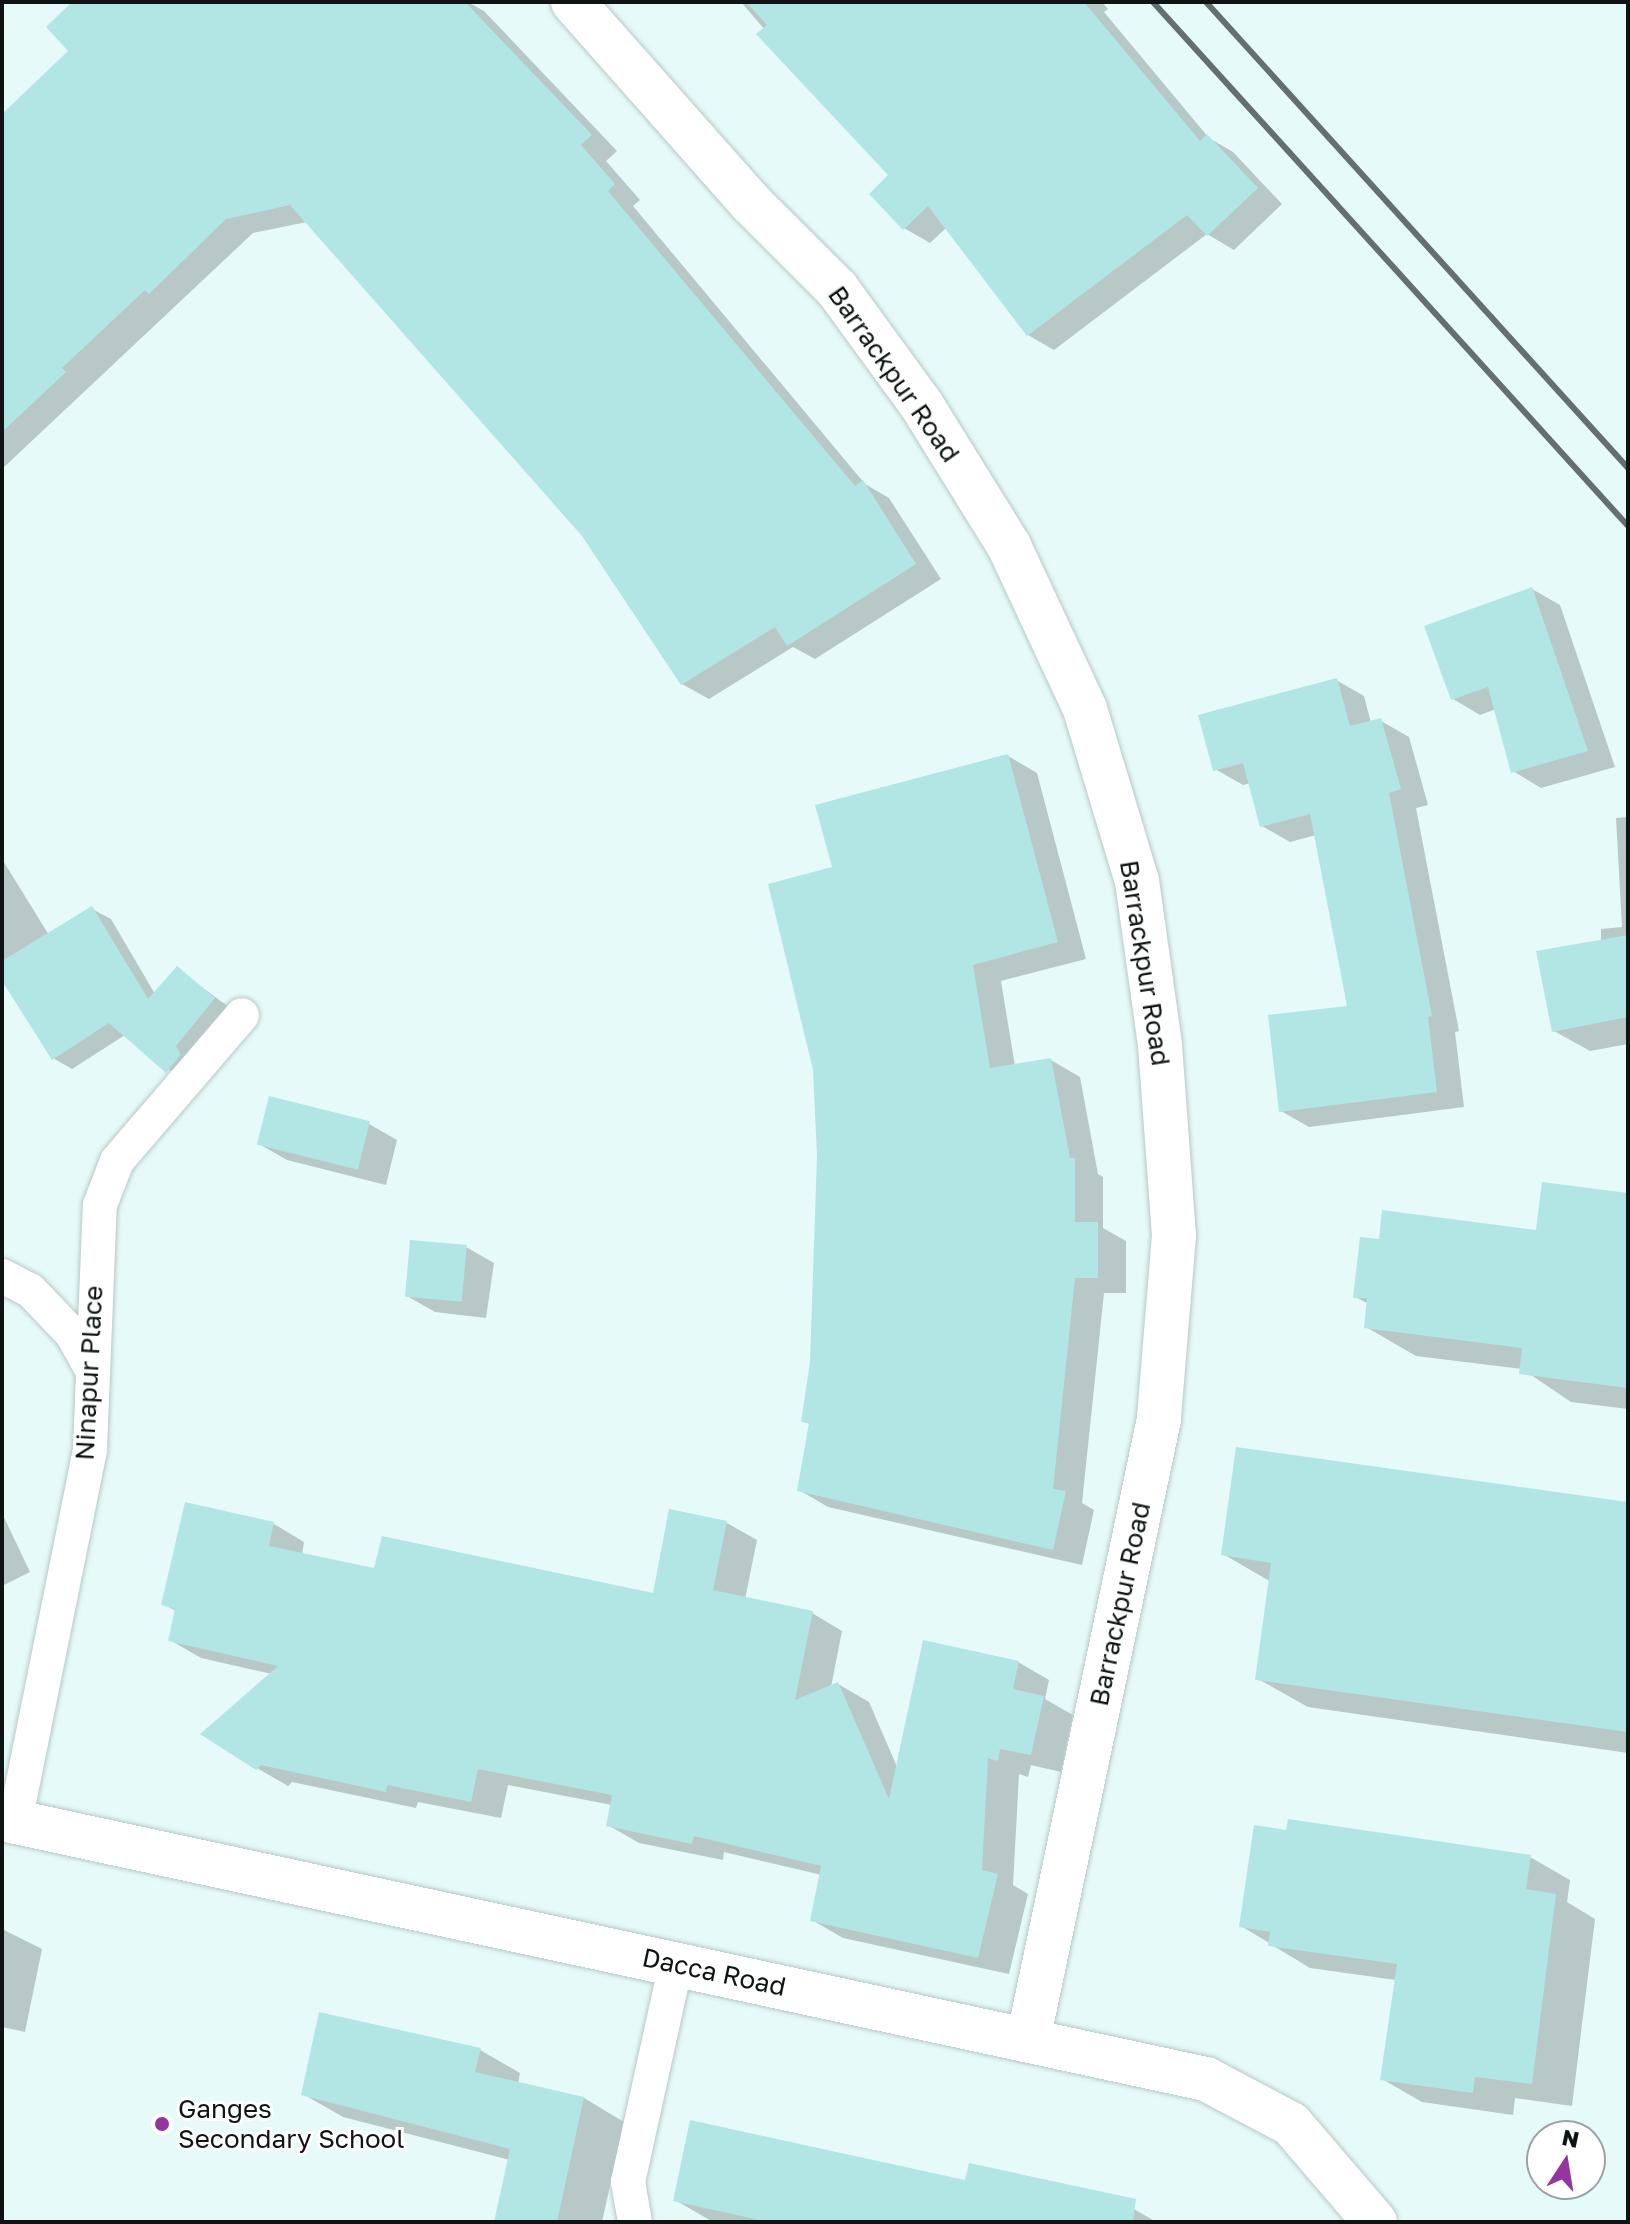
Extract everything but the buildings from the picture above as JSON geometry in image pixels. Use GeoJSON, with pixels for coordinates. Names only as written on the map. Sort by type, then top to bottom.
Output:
{"type":"FeatureCollection","features":[{"type":"Feature","properties":{"kind":"street","name":"Barrackpur Road"},"geometry":{"type":"LineString","coordinates":[[573,2],[751,203],[837,289],[921,404],[1009,546],[1085,709],[1137,881],[1160,1045],[1174,1235],[1159,1419],[1028,2040]]}},
{"type":"Feature","properties":{"kind":"street","name":"Dacca Road"},"geometry":{"type":"LineString","coordinates":[[8,1821],[1206,2079],[1291,2124],[1375,2222]]}},
{"type":"Feature","properties":{"kind":"lane","name":"Ninapur Place"},"geometry":{"type":"LineString","coordinates":[[8,1821],[90,1449],[100,1205],[117,1161],[242,1015]]}},
{"type":"Feature","properties":{"kind":"lane"},"geometry":{"type":"LineString","coordinates":[[2,1276],[30,1290],[72,1334],[93,1370]]}},
{"type":"Feature","properties":{"kind":"lane"},"geometry":{"type":"LineString","coordinates":[[635,2222],[628,2182],[676,1964]]}},
{"type":"Feature","properties":{"kind":"railway"},"geometry":{"type":"LineString","coordinates":[[1153,2],[1628,526]]}},
{"type":"Feature","properties":{"kind":"railway"},"geometry":{"type":"LineString","coordinates":[[1206,2],[1628,468]]}},
{"type":"Feature","properties":{"kind":"place","name":"Ganges Secondary School"},"geometry":{"type":"Point","coordinates":[162,2124]}}]}
